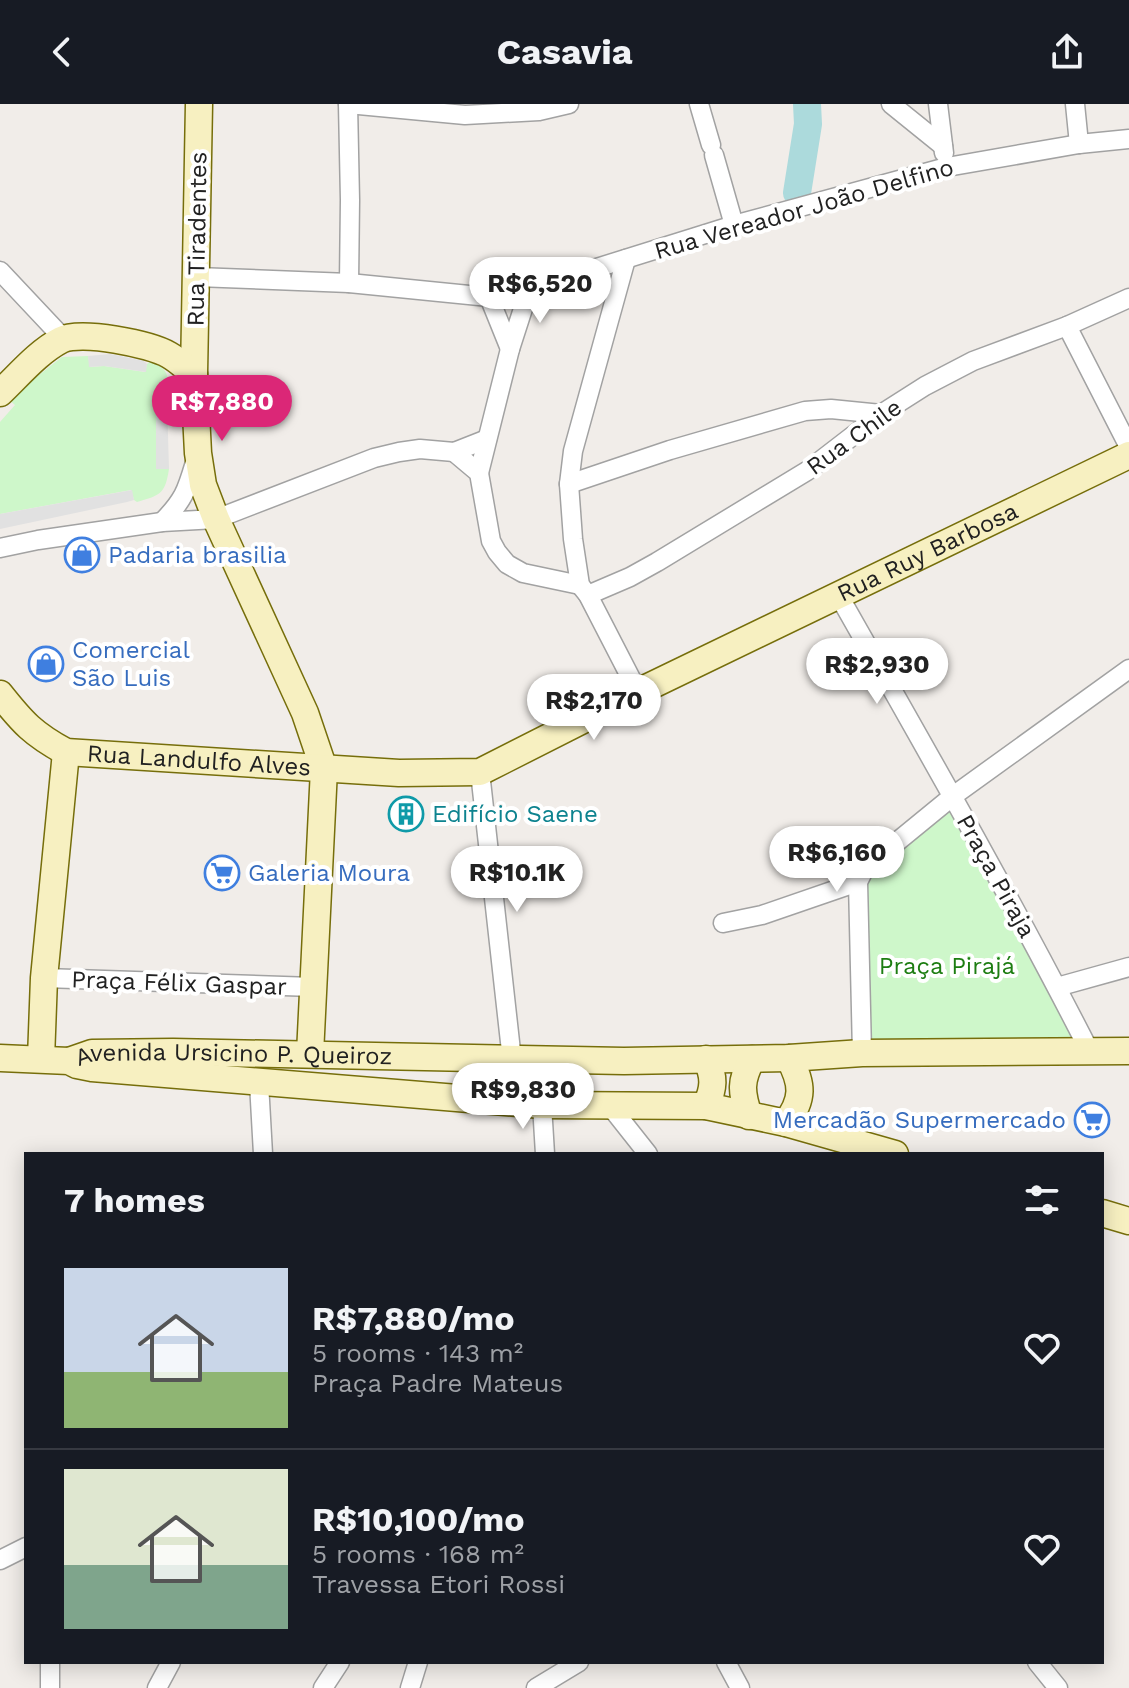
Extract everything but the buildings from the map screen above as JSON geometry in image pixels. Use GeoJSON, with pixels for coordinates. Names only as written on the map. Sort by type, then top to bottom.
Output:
{"type":"FeatureCollection","features":[{"type":"Feature","properties":{"kind":"street","name":"Rua Tiradentes"},"geometry":{"type":"LineString","coordinates":[[199,104],[194,374],[203,485],[289,675],[324,769]]}},
{"type":"Feature","properties":{"kind":"street"},"geometry":{"type":"LineString","coordinates":[[349,283],[348,104],[465,115],[569,104]]}},
{"type":"Feature","properties":{"kind":"street"},"geometry":{"type":"LineString","coordinates":[[699,104],[734,225]]}},
{"type":"Feature","properties":{"kind":"street"},"geometry":{"type":"LineString","coordinates":[[891,104],[943,146]]}},
{"type":"Feature","properties":{"kind":"street"},"geometry":{"type":"LineString","coordinates":[[938,104],[947,167]]}},
{"type":"Feature","properties":{"kind":"street"},"geometry":{"type":"LineString","coordinates":[[1075,104],[1079,144]]}},
{"type":"Feature","properties":{"kind":"street","name":"Rua Vereador João Delfino"},"geometry":{"type":"LineString","coordinates":[[197,277],[349,283],[489,297],[947,167],[1079,144],[1129,139]]}},
{"type":"Feature","properties":{"kind":"street"},"geometry":{"type":"LineString","coordinates":[[626,259],[573,451],[569,484],[573,539],[584,590],[638,692]]}},
{"type":"Feature","properties":{"kind":"street"},"geometry":{"type":"LineString","coordinates":[[0,271],[63,338]]}},
{"type":"Feature","properties":{"kind":"street"},"geometry":{"type":"LineString","coordinates":[[530,287],[510,349],[479,473],[491,541],[507,564],[531,576],[584,590]]}},
{"type":"Feature","properties":{"kind":"street"},"geometry":{"type":"LineString","coordinates":[[489,297],[510,349]]}},
{"type":"Feature","properties":{"kind":"street","name":"Rua Chile"},"geometry":{"type":"LineString","coordinates":[[584,590],[630,577],[758,502],[807,471],[881,414],[925,386],[973,361],[1067,326],[1129,298]]}},
{"type":"Feature","properties":{"kind":"street"},"geometry":{"type":"LineString","coordinates":[[1067,326],[1129,447]]}},
{"type":"Feature","properties":{"kind":"street"},"geometry":{"type":"LineString","coordinates":[[0,393],[63,338],[103,337],[140,345],[168,355],[194,374]]}},
{"type":"Feature","properties":{"kind":"street"},"geometry":{"type":"LineString","coordinates":[[569,484],[670,450],[805,411],[831,409],[881,414]]}},
{"type":"Feature","properties":{"kind":"street"},"geometry":{"type":"LineString","coordinates":[[0,548],[162,522],[216,519],[374,458],[420,449],[454,452],[487,439]]}},
{"type":"Feature","properties":{"kind":"street"},"geometry":{"type":"LineString","coordinates":[[454,452],[479,473]]}},
{"type":"Feature","properties":{"kind":"street"},"geometry":{"type":"LineString","coordinates":[[162,522],[179,506],[198,453]]}},
{"type":"Feature","properties":{"kind":"street","name":"Rua Ruy Barbosa"},"geometry":{"type":"LineString","coordinates":[[324,769],[399,773],[480,772],[638,692],[1129,455]]}},
{"type":"Feature","properties":{"kind":"street"},"geometry":{"type":"LineString","coordinates":[[839,596],[953,796],[1129,669]]}},
{"type":"Feature","properties":{"kind":"street","name":"Rua Landulfo Alves"},"geometry":{"type":"LineString","coordinates":[[0,694],[40,737],[66,752],[324,769]]}},
{"type":"Feature","properties":{"kind":"street"},"geometry":{"type":"LineString","coordinates":[[41,1059],[44,978],[66,752]]}},
{"type":"Feature","properties":{"kind":"street"},"geometry":{"type":"LineString","coordinates":[[310,1054],[324,769]]}},
{"type":"Feature","properties":{"kind":"street"},"geometry":{"type":"LineString","coordinates":[[480,772],[512,1060]]}},
{"type":"Feature","properties":{"kind":"street","name":"Praça Piraja"},"geometry":{"type":"LineString","coordinates":[[858,882],[865,868],[953,796],[1090,1052]]}},
{"type":"Feature","properties":{"kind":"street"},"geometry":{"type":"LineString","coordinates":[[723,923],[762,915],[858,882],[862,1053]]}},
{"type":"Feature","properties":{"kind":"street"},"geometry":{"type":"LineString","coordinates":[[1057,987],[1129,967]]}},
{"type":"Feature","properties":{"kind":"street","name":"Praça Félix Gaspar"},"geometry":{"type":"LineString","coordinates":[[44,978],[313,987]]}},
{"type":"Feature","properties":{"kind":"street","name":"Avenida Ursicino P. Queiroz"},"geometry":{"type":"LineString","coordinates":[[69,1061],[92,1053],[624,1061],[789,1058],[862,1053],[1129,1051]]}},
{"type":"Feature","properties":{"kind":"street"},"geometry":{"type":"LineString","coordinates":[[0,1058],[69,1061]]}},
{"type":"Feature","properties":{"kind":"street"},"geometry":{"type":"LineString","coordinates":[[752,1059],[744,1074],[743,1099],[768,1119],[795,1111],[800,1087],[789,1058]]}},
{"type":"Feature","properties":{"kind":"street"},"geometry":{"type":"LineString","coordinates":[[706,1059],[714,1081],[706,1106]]}},
{"type":"Feature","properties":{"kind":"street","name":"Avenida Ursicino P. Queiroz"},"geometry":{"type":"LineString","coordinates":[[69,1061],[92,1068],[542,1105],[706,1106],[768,1119],[888,1152]]}},
{"type":"Feature","properties":{"kind":"street"},"geometry":{"type":"LineString","coordinates":[[259,1083],[263,1152]]}},
{"type":"Feature","properties":{"kind":"street"},"geometry":{"type":"LineString","coordinates":[[542,1105],[545,1152]]}},
{"type":"Feature","properties":{"kind":"street"},"geometry":{"type":"LineString","coordinates":[[610,1106],[646,1152]]}},
{"type":"Feature","properties":{"kind":"street"},"geometry":{"type":"LineString","coordinates":[[1104,1214],[1129,1221]]}},
{"type":"Feature","properties":{"kind":"street"},"geometry":{"type":"LineString","coordinates":[[0,1560],[24,1548]]}},
{"type":"Feature","properties":{"kind":"street"},"geometry":{"type":"LineString","coordinates":[[50,1664],[50,1688]]}},
{"type":"Feature","properties":{"kind":"street"},"geometry":{"type":"LineString","coordinates":[[157,1688],[170,1664]]}},
{"type":"Feature","properties":{"kind":"street"},"geometry":{"type":"LineString","coordinates":[[323,1688],[339,1664]]}},
{"type":"Feature","properties":{"kind":"street"},"geometry":{"type":"LineString","coordinates":[[410,1688],[417,1664]]}},
{"type":"Feature","properties":{"kind":"street"},"geometry":{"type":"LineString","coordinates":[[536,1688],[576,1664]]}},
{"type":"Feature","properties":{"kind":"street"},"geometry":{"type":"LineString","coordinates":[[727,1664],[740,1688]]}},
{"type":"Feature","properties":{"kind":"street"},"geometry":{"type":"LineString","coordinates":[[1039,1664],[1058,1688]]}},
{"type":"Feature","properties":{"kind":"green space"},"geometry":{"type":"Polygon","coordinates":[[[88,356],[90,367],[145,372],[151,361],[166,373],[167,402],[157,402],[157,469],[169,469],[166,484],[157,495],[137,502],[131,490],[0,514],[0,422],[15,405],[8,399],[62,357],[88,356]]]}},
{"type":"Feature","properties":{"kind":"green space","name":"Praça Pirajá"},"geometry":{"type":"Polygon","coordinates":[[[953,796],[1090,1052],[862,1053],[865,868],[953,796]]]}},
{"type":"Feature","properties":{"kind":"shaded area"},"geometry":{"type":"Polygon","coordinates":[[[110,354],[144,361],[147,364],[146,372],[89,367],[88,356],[110,354]]]}},
{"type":"Feature","properties":{"kind":"shaded area"},"geometry":{"type":"Polygon","coordinates":[[[156,402],[167,402],[169,469],[156,469],[156,402]]]}},
{"type":"Feature","properties":{"kind":"shaded area"},"geometry":{"type":"Polygon","coordinates":[[[132,490],[134,500],[0,529],[0,514],[132,490]]]}},
{"type":"Feature","properties":{"kind":"waterway"},"geometry":{"type":"LineString","coordinates":[[797,193],[808,124],[807,104]]}},
{"type":"Feature","properties":{"kind":"place","name":"Padaria brasilia"},"geometry":{"type":"Point","coordinates":[82,555]}},
{"type":"Feature","properties":{"kind":"place","name":"Comercial São Luis"},"geometry":{"type":"Point","coordinates":[46,664]}},
{"type":"Feature","properties":{"kind":"place","name":"Edifício Saene"},"geometry":{"type":"Point","coordinates":[406,814]}},
{"type":"Feature","properties":{"kind":"place","name":"Galeria Moura"},"geometry":{"type":"Point","coordinates":[222,873]}},
{"type":"Feature","properties":{"kind":"place","name":"Mercadão Supermercado"},"geometry":{"type":"Point","coordinates":[1092,1120]}}]}
